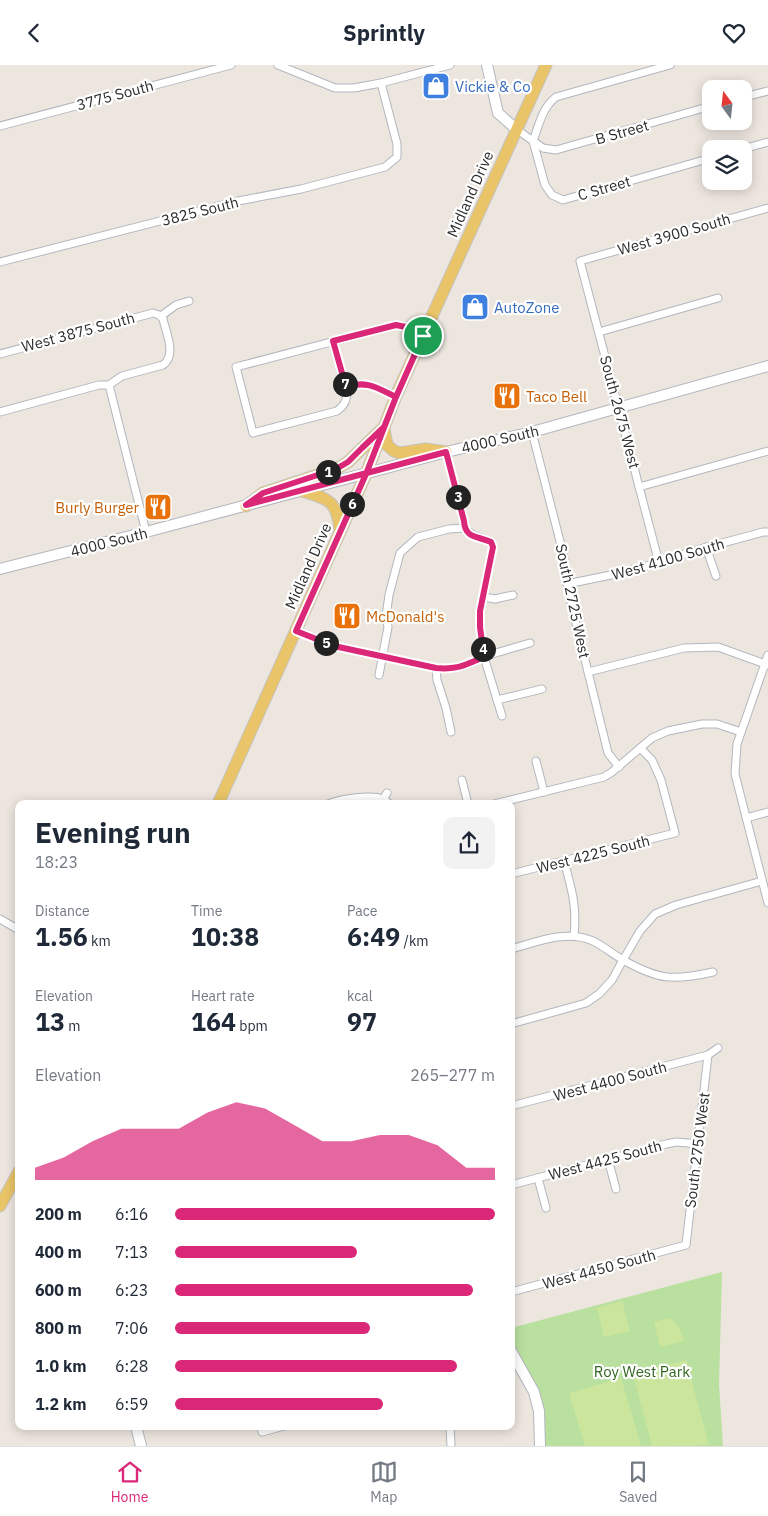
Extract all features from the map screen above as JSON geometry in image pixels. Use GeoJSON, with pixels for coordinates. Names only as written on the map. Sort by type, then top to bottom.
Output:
{"type":"FeatureCollection","features":[{"type":"Feature","properties":{"kind":"main road","name":"Midland Drive"},"geometry":{"type":"LineString","coordinates":[[220,800],[366,474],[396,397],[423,336],[546,65]]}},
{"type":"Feature","properties":{"kind":"main road"},"geometry":{"type":"LineString","coordinates":[[384,427],[387,445],[394,451],[400,453],[426,449],[446,452]]}},
{"type":"Feature","properties":{"kind":"main road"},"geometry":{"type":"LineString","coordinates":[[246,505],[263,493],[336,469],[348,462],[384,427]]}},
{"type":"Feature","properties":{"kind":"main road"},"geometry":{"type":"LineString","coordinates":[[302,491],[333,504],[339,517],[340,531]]}},
{"type":"Feature","properties":{"kind":"main road"},"geometry":{"type":"LineString","coordinates":[[0,1206],[15,1178]]}},
{"type":"Feature","properties":{"kind":"street","name":"3775 South"},"geometry":{"type":"LineString","coordinates":[[0,126],[231,65]]}},
{"type":"Feature","properties":{"kind":"street"},"geometry":{"type":"LineString","coordinates":[[278,65],[335,88],[354,89],[450,65]]}},
{"type":"Feature","properties":{"kind":"street"},"geometry":{"type":"LineString","coordinates":[[486,65],[498,113],[516,129]]}},
{"type":"Feature","properties":{"kind":"street"},"geometry":{"type":"LineString","coordinates":[[533,141],[543,113],[549,102],[556,97],[670,65]]}},
{"type":"Feature","properties":{"kind":"street","name":"3825 South"},"geometry":{"type":"LineString","coordinates":[[0,262],[238,201],[301,189],[385,167],[397,157],[397,144],[381,83]]}},
{"type":"Feature","properties":{"kind":"street"},"geometry":{"type":"LineString","coordinates":[[752,95],[768,91]]}},
{"type":"Feature","properties":{"kind":"street","name":"B Street"},"geometry":{"type":"LineString","coordinates":[[516,129],[544,148],[556,150],[702,109]]}},
{"type":"Feature","properties":{"kind":"street","name":"C Street"},"geometry":{"type":"LineString","coordinates":[[533,141],[545,185],[552,195],[563,200],[702,161]]}},
{"type":"Feature","properties":{"kind":"street"},"geometry":{"type":"LineString","coordinates":[[752,146],[768,142]]}},
{"type":"Feature","properties":{"kind":"street","name":"West 3900 South"},"geometry":{"type":"LineString","coordinates":[[580,261],[768,208]]}},
{"type":"Feature","properties":{"kind":"street","name":"South 2675 West"},"geometry":{"type":"LineString","coordinates":[[580,261],[659,563]]}},
{"type":"Feature","properties":{"kind":"street"},"geometry":{"type":"LineString","coordinates":[[599,332],[718,298]]}},
{"type":"Feature","properties":{"kind":"street","name":"West 3875 South"},"geometry":{"type":"LineString","coordinates":[[0,354],[150,313],[159,315],[176,305],[189,301]]}},
{"type":"Feature","properties":{"kind":"street"},"geometry":{"type":"LineString","coordinates":[[0,412],[99,385],[109,385],[122,377],[163,365],[168,361],[171,354],[159,315]]}},
{"type":"Feature","properties":{"kind":"street"},"geometry":{"type":"LineString","coordinates":[[333,341],[346,387],[344,405],[337,411],[253,433],[236,367],[333,341],[396,325],[411,328],[423,336]]}},
{"type":"Feature","properties":{"kind":"street","name":"4000 South"},"geometry":{"type":"LineString","coordinates":[[0,569],[446,452],[532,432],[768,366]]}},
{"type":"Feature","properties":{"kind":"street"},"geometry":{"type":"LineString","coordinates":[[346,387],[362,383],[396,397]]}},
{"type":"Feature","properties":{"kind":"street"},"geometry":{"type":"LineString","coordinates":[[109,385],[146,532]]}},
{"type":"Feature","properties":{"kind":"street","name":"South 2725 West"},"geometry":{"type":"LineString","coordinates":[[532,432],[563,553],[567,584],[608,753],[619,767]]}},
{"type":"Feature","properties":{"kind":"street"},"geometry":{"type":"LineString","coordinates":[[639,487],[768,451]]}},
{"type":"Feature","properties":{"kind":"street"},"geometry":{"type":"LineString","coordinates":[[446,452],[464,521],[464,528],[472,536],[491,542],[493,547],[480,611],[480,627],[484,657],[502,716]]}},
{"type":"Feature","properties":{"kind":"street"},"geometry":{"type":"LineString","coordinates":[[379,675],[388,627],[386,616],[400,553],[418,537],[449,529],[464,528]]}},
{"type":"Feature","properties":{"kind":"street","name":"West 4100 South"},"geometry":{"type":"LineString","coordinates":[[567,584],[659,563],[706,547],[763,531],[768,532]]}},
{"type":"Feature","properties":{"kind":"street"},"geometry":{"type":"LineString","coordinates":[[706,547],[716,576]]}},
{"type":"Feature","properties":{"kind":"street"},"geometry":{"type":"LineString","coordinates":[[484,597],[495,599],[513,595]]}},
{"type":"Feature","properties":{"kind":"street"},"geometry":{"type":"LineString","coordinates":[[296,631],[334,646],[436,668],[458,669],[484,657],[530,643]]}},
{"type":"Feature","properties":{"kind":"street"},"geometry":{"type":"LineString","coordinates":[[588,672],[684,648],[718,647],[766,665]]}},
{"type":"Feature","properties":{"kind":"street"},"geometry":{"type":"LineString","coordinates":[[768,655],[737,744],[735,774],[768,903]]}},
{"type":"Feature","properties":{"kind":"street"},"geometry":{"type":"LineString","coordinates":[[436,668],[437,680],[451,732]]}},
{"type":"Feature","properties":{"kind":"street"},"geometry":{"type":"LineString","coordinates":[[497,700],[542,689]]}},
{"type":"Feature","properties":{"kind":"street"},"geometry":{"type":"LineString","coordinates":[[511,800],[604,777],[619,767],[652,738],[668,731],[702,724],[717,725],[742,732]]}},
{"type":"Feature","properties":{"kind":"street","name":"West 4225 South"},"geometry":{"type":"LineString","coordinates":[[515,874],[676,833],[661,780],[652,760],[640,748]]}},
{"type":"Feature","properties":{"kind":"street"},"geometry":{"type":"LineString","coordinates":[[536,761],[544,792]]}},
{"type":"Feature","properties":{"kind":"street"},"geometry":{"type":"LineString","coordinates":[[462,780],[467,800]]}},
{"type":"Feature","properties":{"kind":"street"},"geometry":{"type":"LineString","coordinates":[[345,800],[385,796],[388,800]]}},
{"type":"Feature","properties":{"kind":"street"},"geometry":{"type":"LineString","coordinates":[[746,818],[768,812]]}},
{"type":"Feature","properties":{"kind":"street"},"geometry":{"type":"LineString","coordinates":[[564,861],[574,899],[576,916],[574,936]]}},
{"type":"Feature","properties":{"kind":"street"},"geometry":{"type":"LineString","coordinates":[[515,1023],[586,1003],[599,994],[612,980],[640,931],[655,914],[676,905],[762,881]]}},
{"type":"Feature","properties":{"kind":"street"},"geometry":{"type":"LineString","coordinates":[[0,919],[15,928]]}},
{"type":"Feature","properties":{"kind":"street"},"geometry":{"type":"LineString","coordinates":[[515,948],[554,938],[574,936],[592,941],[645,972],[667,977],[690,977],[713,971]]}},
{"type":"Feature","properties":{"kind":"street"},"geometry":{"type":"LineString","coordinates":[[708,1055],[718,1048]]}},
{"type":"Feature","properties":{"kind":"street","name":"West 4400 South"},"geometry":{"type":"LineString","coordinates":[[515,1106],[708,1055]]}},
{"type":"Feature","properties":{"kind":"street","name":"South 2750 West"},"geometry":{"type":"LineString","coordinates":[[686,1245],[708,1055]]}},
{"type":"Feature","properties":{"kind":"street","name":"West 4425 South"},"geometry":{"type":"LineString","coordinates":[[515,1184],[666,1144],[676,1142],[699,1144]]}},
{"type":"Feature","properties":{"kind":"street"},"geometry":{"type":"LineString","coordinates":[[608,1159],[616,1189]]}},
{"type":"Feature","properties":{"kind":"street"},"geometry":{"type":"LineString","coordinates":[[538,1178],[546,1208]]}},
{"type":"Feature","properties":{"kind":"street","name":"West 4450 South"},"geometry":{"type":"LineString","coordinates":[[515,1291],[686,1245]]}},
{"type":"Feature","properties":{"kind":"street"},"geometry":{"type":"LineString","coordinates":[[515,1358],[534,1392],[539,1411],[540,1446]]}},
{"type":"Feature","properties":{"kind":"street"},"geometry":{"type":"LineString","coordinates":[[137,1430],[141,1446]]}},
{"type":"Feature","properties":{"kind":"street"},"geometry":{"type":"LineString","coordinates":[[450,1430],[450,1446]]}},
{"type":"Feature","properties":{"kind":"green space","name":"Roy West Park"},"geometry":{"type":"Polygon","coordinates":[[[722,1272],[719,1384],[723,1446],[542,1446],[537,1389],[515,1351],[515,1327],[722,1272]]]}},
{"type":"Feature","properties":{"kind":"green space"},"geometry":{"type":"Polygon","coordinates":[[[622,1301],[630,1331],[604,1337],[597,1308],[622,1301]]]}},
{"type":"Feature","properties":{"kind":"green space"},"geometry":{"type":"Polygon","coordinates":[[[670,1318],[676,1323],[684,1341],[660,1347],[654,1322],[670,1318]]]}},
{"type":"Feature","properties":{"kind":"green space"},"geometry":{"type":"Polygon","coordinates":[[[686,1360],[709,1445],[652,1446],[633,1374],[686,1360]]]}},
{"type":"Feature","properties":{"kind":"green space"},"geometry":{"type":"Polygon","coordinates":[[[621,1378],[641,1446],[585,1446],[569,1393],[621,1378]]]}},
{"type":"Feature","properties":{"kind":"place","name":"Vickie & Co"},"geometry":{"type":"Point","coordinates":[436,86]}},
{"type":"Feature","properties":{"kind":"place","name":"AutoZone"},"geometry":{"type":"Point","coordinates":[475,307]}},
{"type":"Feature","properties":{"kind":"place","name":"Taco Bell"},"geometry":{"type":"Point","coordinates":[507,396]}},
{"type":"Feature","properties":{"kind":"place","name":"Burly Burger"},"geometry":{"type":"Point","coordinates":[158,507]}},
{"type":"Feature","properties":{"kind":"place","name":"McDonald's"},"geometry":{"type":"Point","coordinates":[347,616]}},
{"type":"Feature","properties":{"kind":"route"},"geometry":{"type":"LineString","coordinates":[[423,336],[384,427],[348,462],[336,469],[263,493],[246,505],[366,474],[446,452],[464,521],[464,528],[472,536],[491,542],[493,547],[480,611],[484,657],[458,669],[436,668],[334,646],[296,631],[366,474],[384,427],[396,397],[362,383],[346,387],[333,341],[396,325],[411,328],[423,336]]}}]}
